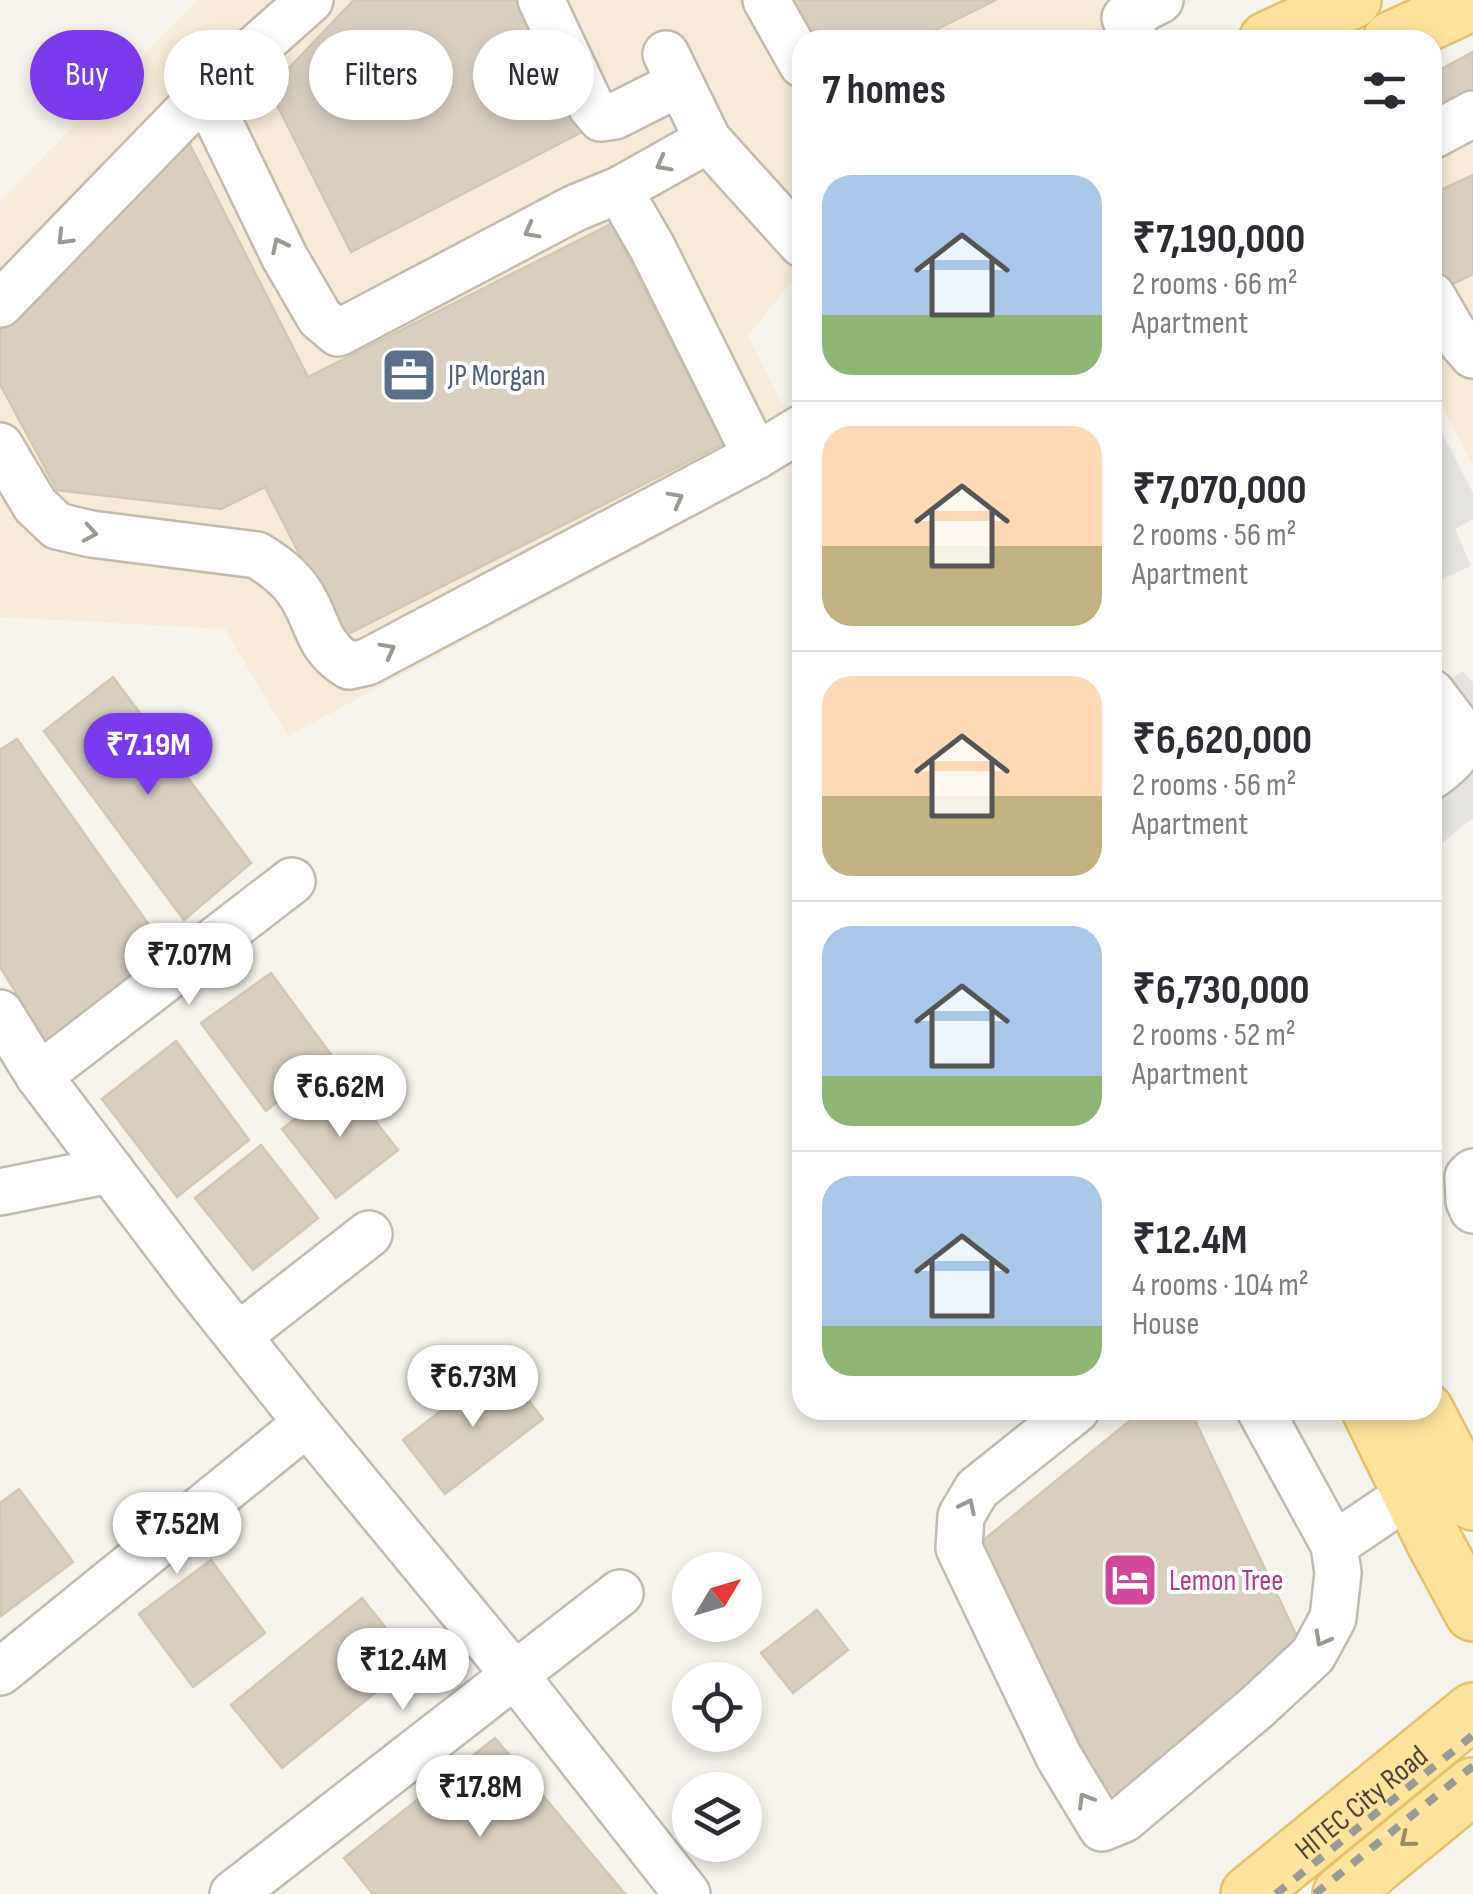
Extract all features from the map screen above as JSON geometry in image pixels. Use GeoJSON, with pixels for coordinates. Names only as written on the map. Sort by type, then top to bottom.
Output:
{"type":"FeatureCollection","features":[{"type":"Feature","properties":{"kind":"main road"},"geometry":{"type":"LineString","coordinates":[[1288,30],[1353,0]]}},
{"type":"Feature","properties":{"kind":"main road"},"geometry":{"type":"LineString","coordinates":[[1413,30],[1473,2]]}},
{"type":"Feature","properties":{"kind":"main road"},"geometry":{"type":"LineString","coordinates":[[1375,1420],[1434,1543],[1473,1613]]}},
{"type":"Feature","properties":{"kind":"main road"},"geometry":{"type":"LineString","coordinates":[[1430,1420],[1473,1502]]}},
{"type":"Feature","properties":{"kind":"main road","name":"HITEC City Road"},"geometry":{"type":"LineString","coordinates":[[1249,1894],[1473,1710]]}},
{"type":"Feature","properties":{"kind":"main road","name":"HITEC City Road"},"geometry":{"type":"LineString","coordinates":[[1341,1894],[1473,1786]]}},
{"type":"Feature","properties":{"kind":"street"},"geometry":{"type":"LineString","coordinates":[[276,30],[310,0]]}},
{"type":"Feature","properties":{"kind":"street"},"geometry":{"type":"LineString","coordinates":[[541,0],[591,106],[602,118],[616,116],[673,68],[708,140],[792,233]]}},
{"type":"Feature","properties":{"kind":"street"},"geometry":{"type":"LineString","coordinates":[[766,0],[792,46]]}},
{"type":"Feature","properties":{"kind":"street"},"geometry":{"type":"LineString","coordinates":[[1130,30],[1125,18],[1160,0]]}},
{"type":"Feature","properties":{"kind":"street"},"geometry":{"type":"LineString","coordinates":[[1442,131],[1473,114]]}},
{"type":"Feature","properties":{"kind":"street"},"geometry":{"type":"LineString","coordinates":[[0,304],[180,120]]}},
{"type":"Feature","properties":{"kind":"street"},"geometry":{"type":"LineString","coordinates":[[219,120],[285,258],[320,318],[338,332],[575,208],[619,190],[708,140]]}},
{"type":"Feature","properties":{"kind":"street"},"geometry":{"type":"LineString","coordinates":[[619,190],[652,247],[756,456]]}},
{"type":"Feature","properties":{"kind":"street"},"geometry":{"type":"LineString","coordinates":[[1442,313],[1473,355]]}},
{"type":"Feature","properties":{"kind":"street"},"geometry":{"type":"LineString","coordinates":[[0,446],[35,505],[57,526],[91,534],[257,554],[278,568],[300,593],[331,655],[349,666],[367,662],[792,434]]}},
{"type":"Feature","properties":{"kind":"street"},"geometry":{"type":"LineString","coordinates":[[1442,706],[1463,734],[1455,758],[1442,768]]}},
{"type":"Feature","properties":{"kind":"street"},"geometry":{"type":"LineString","coordinates":[[40,1076],[292,881]]}},
{"type":"Feature","properties":{"kind":"street"},"geometry":{"type":"LineString","coordinates":[[0,1013],[40,1076],[238,1336],[514,1674],[687,1894]]}},
{"type":"Feature","properties":{"kind":"street"},"geometry":{"type":"LineString","coordinates":[[0,1192],[110,1170]]}},
{"type":"Feature","properties":{"kind":"street"},"geometry":{"type":"LineString","coordinates":[[1473,1172],[1468,1177],[1473,1210]]}},
{"type":"Feature","properties":{"kind":"street"},"geometry":{"type":"LineString","coordinates":[[238,1336],[370,1234]]}},
{"type":"Feature","properties":{"kind":"street"},"geometry":{"type":"LineString","coordinates":[[1063,1420],[977,1488],[961,1516],[959,1548],[1059,1757],[1102,1828],[1124,1818],[1257,1707],[1313,1655],[1333,1618],[1338,1573],[1334,1545],[1265,1420]]}},
{"type":"Feature","properties":{"kind":"street"},"geometry":{"type":"LineString","coordinates":[[0,1672],[307,1423]]}},
{"type":"Feature","properties":{"kind":"street"},"geometry":{"type":"LineString","coordinates":[[1334,1545],[1411,1493]]}},
{"type":"Feature","properties":{"kind":"street"},"geometry":{"type":"LineString","coordinates":[[233,1894],[620,1593]]}},
{"type":"Feature","properties":{"kind":"shaded area"},"geometry":{"type":"Polygon","coordinates":[[[198,0],[1196,0],[1135,30],[792,30],[792,281],[748,336],[792,423],[792,465],[288,736],[225,629],[0,617],[0,201],[80,120],[144,120],[144,55],[164,35],[164,120],[289,120],[289,30],[168,30],[198,0]]]}},
{"type":"Feature","properties":{"kind":"shaded area"},"geometry":{"type":"Polygon","coordinates":[[[1473,57],[1473,466],[1442,406],[1442,72],[1473,57]]]}},
{"type":"Feature","properties":{"kind":"shaded area"},"geometry":{"type":"Polygon","coordinates":[[[1442,433],[1473,493],[1473,519],[1455,529],[1471,566],[1442,579],[1442,433]]]}},
{"type":"Feature","properties":{"kind":"shaded area"},"geometry":{"type":"Polygon","coordinates":[[[1463,671],[1473,683],[1473,818],[1442,843],[1442,685],[1463,671]]]}},
{"type":"Feature","properties":{"kind":"building"},"geometry":{"type":"Polygon","coordinates":[[[354,0],[519,0],[533,30],[473,30],[473,120],[576,120],[582,132],[351,252],[285,120],[289,120],[289,68],[309,47],[309,120],[453,120],[453,30],[325,30],[354,0]]]}},
{"type":"Feature","properties":{"kind":"building"},"geometry":{"type":"Polygon","coordinates":[[[793,0],[996,0],[935,30],[808,30],[793,0]]]}},
{"type":"Feature","properties":{"kind":"building"},"geometry":{"type":"Polygon","coordinates":[[[1473,52],[1473,98],[1442,115],[1442,69],[1473,52]]]}},
{"type":"Feature","properties":{"kind":"building"},"geometry":{"type":"Polygon","coordinates":[[[186,137],[308,377],[611,224],[723,444],[342,637],[265,487],[221,509],[57,490],[0,384],[0,323],[186,137]]]}},
{"type":"Feature","properties":{"kind":"building"},"geometry":{"type":"Polygon","coordinates":[[[1473,175],[1473,274],[1442,289],[1442,189],[1473,175]]]}},
{"type":"Feature","properties":{"kind":"building"},"geometry":{"type":"Polygon","coordinates":[[[113,677],[251,863],[184,920],[44,731],[113,677]]]}},
{"type":"Feature","properties":{"kind":"building"},"geometry":{"type":"Polygon","coordinates":[[[17,739],[166,949],[48,1044],[0,967],[0,750],[17,739]]]}},
{"type":"Feature","properties":{"kind":"building"},"geometry":{"type":"Polygon","coordinates":[[[271,973],[332,1056],[266,1111],[201,1023],[271,973]]]}},
{"type":"Feature","properties":{"kind":"building"},"geometry":{"type":"Polygon","coordinates":[[[176,1041],[249,1140],[177,1197],[102,1099],[176,1041]]]}},
{"type":"Feature","properties":{"kind":"building"},"geometry":{"type":"Polygon","coordinates":[[[344,1081],[398,1150],[336,1198],[282,1129],[344,1081]]]}},
{"type":"Feature","properties":{"kind":"building"},"geometry":{"type":"Polygon","coordinates":[[[261,1145],[318,1218],[253,1270],[195,1198],[261,1145]]]}},
{"type":"Feature","properties":{"kind":"building"},"geometry":{"type":"Polygon","coordinates":[[[501,1365],[543,1419],[445,1494],[403,1440],[501,1365]]]}},
{"type":"Feature","properties":{"kind":"building"},"geometry":{"type":"Polygon","coordinates":[[[1131,1420],[1195,1420],[1299,1641],[1109,1802],[981,1542],[1131,1420]]]}},
{"type":"Feature","properties":{"kind":"building"},"geometry":{"type":"Polygon","coordinates":[[[19,1489],[73,1562],[1,1616],[0,1503],[19,1489]]]}},
{"type":"Feature","properties":{"kind":"building"},"geometry":{"type":"Polygon","coordinates":[[[211,1560],[265,1633],[193,1687],[139,1614],[211,1560]]]}},
{"type":"Feature","properties":{"kind":"building"},"geometry":{"type":"Polygon","coordinates":[[[362,1598],[413,1662],[282,1768],[231,1705],[362,1598]]]}},
{"type":"Feature","properties":{"kind":"building"},"geometry":{"type":"Polygon","coordinates":[[[817,1610],[848,1650],[793,1693],[761,1653],[817,1610]]]}},
{"type":"Feature","properties":{"kind":"building"},"geometry":{"type":"Polygon","coordinates":[[[495,1738],[625,1894],[373,1894],[344,1858],[495,1738]]]}},
{"type":"Feature","properties":{"kind":"railway"},"geometry":{"type":"LineString","coordinates":[[1276,1894],[1473,1735]]}},
{"type":"Feature","properties":{"kind":"railway"},"geometry":{"type":"LineString","coordinates":[[1315,1894],[1473,1766]]}},
{"type":"Feature","properties":{"kind":"place","name":"JP Morgan"},"geometry":{"type":"Point","coordinates":[409,375]}},
{"type":"Feature","properties":{"kind":"place","name":"Lemon Tree"},"geometry":{"type":"Point","coordinates":[1130,1580]}}]}
